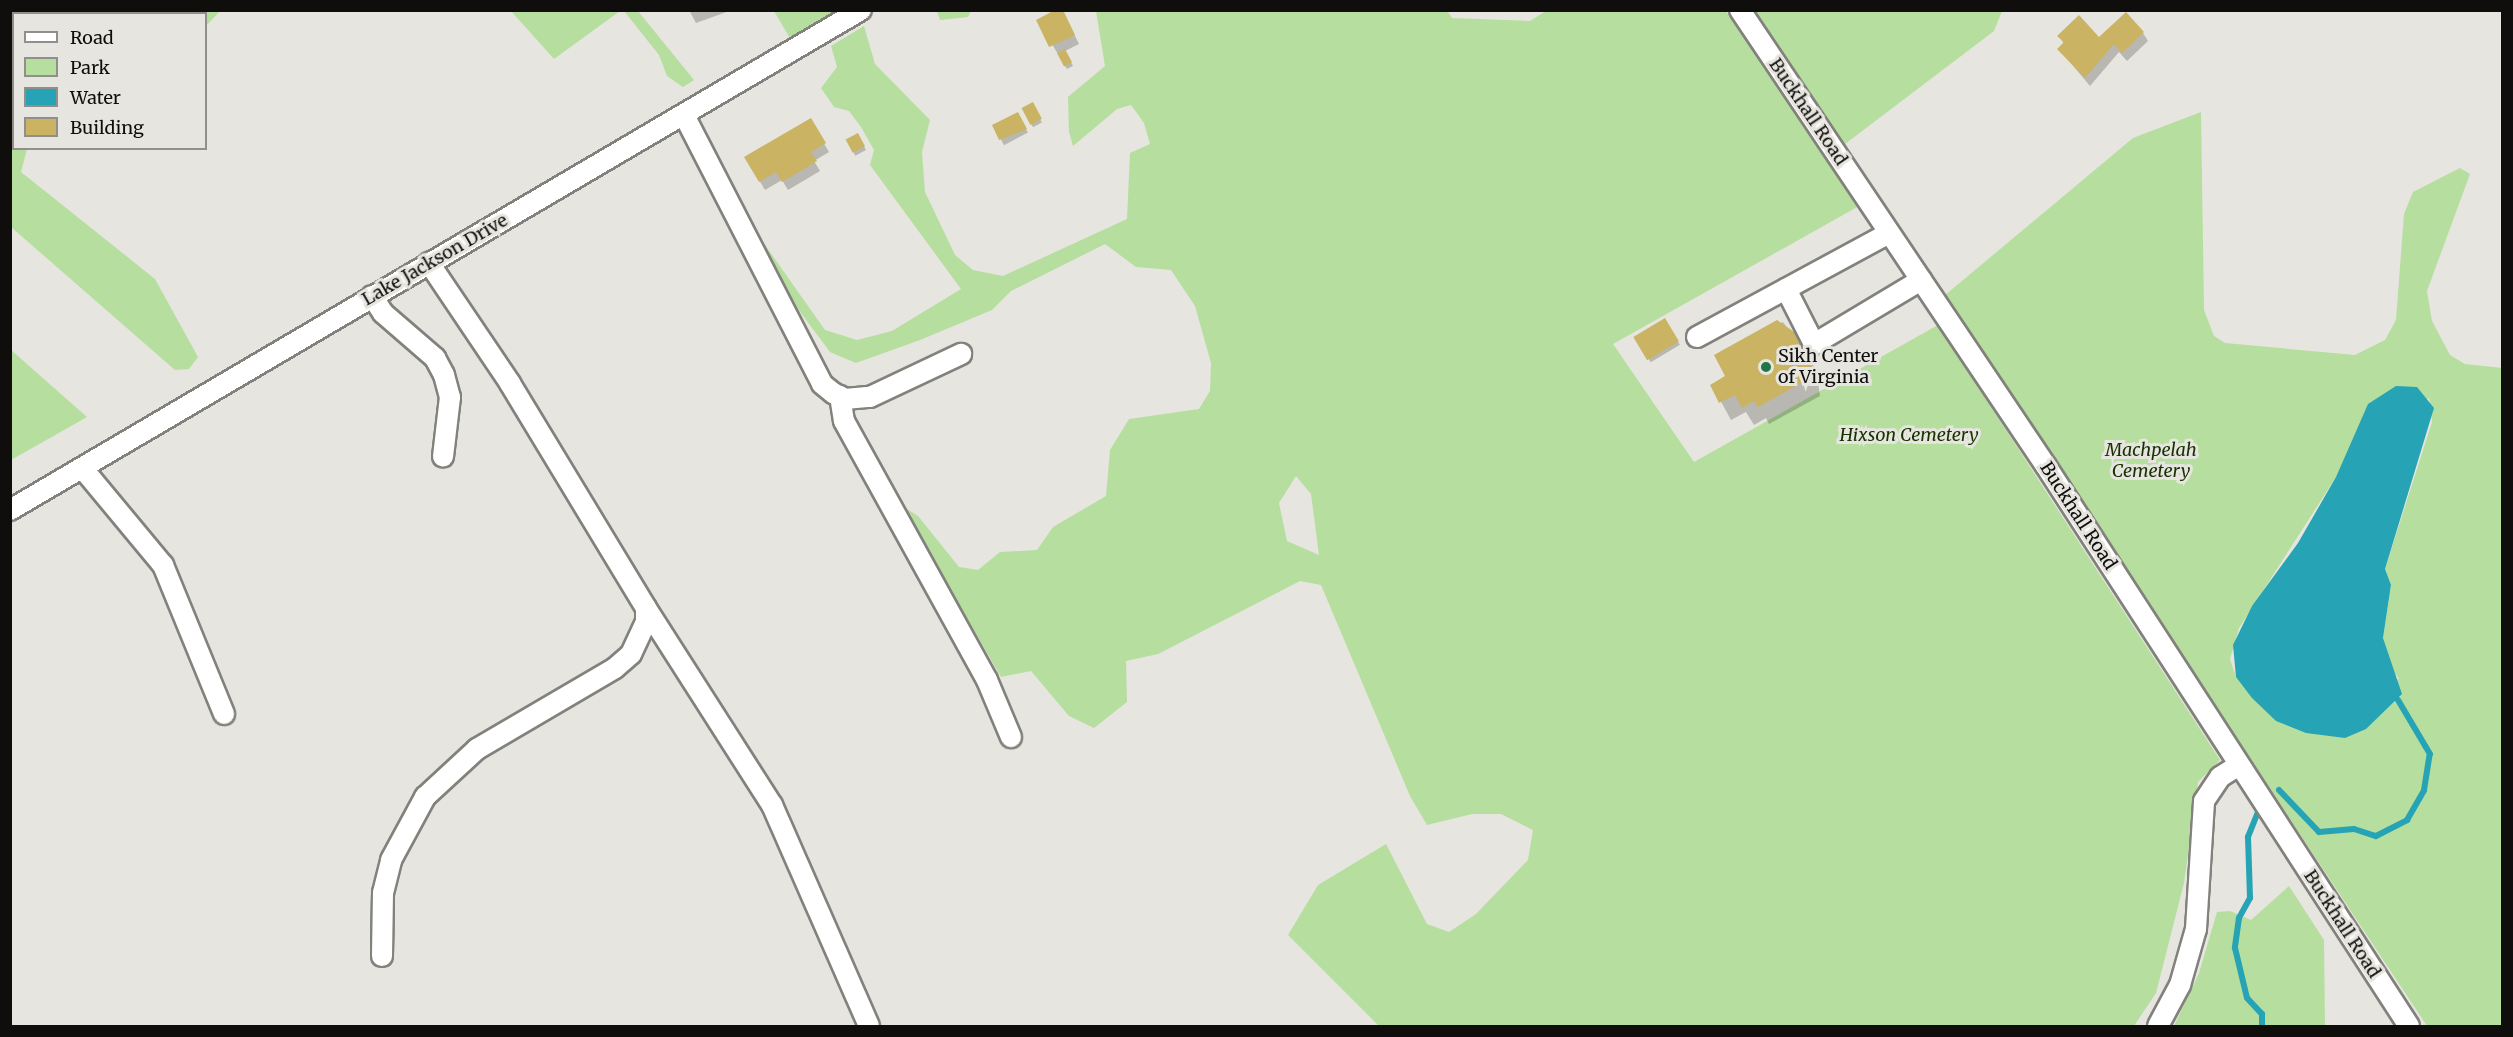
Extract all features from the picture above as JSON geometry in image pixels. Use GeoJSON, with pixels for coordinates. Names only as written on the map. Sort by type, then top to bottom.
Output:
{"type":"FeatureCollection","features":[{"type":"Feature","properties":{"kind":"street","name":"Lake Jackson Drive"},"geometry":{"type":"LineString","coordinates":[[10,510],[84,470],[372,296],[861,10]]}},
{"type":"Feature","properties":{"kind":"street","name":"Buckhall Road"},"geometry":{"type":"LineString","coordinates":[[1740,10],[1921,280],[2409,1026]]}},
{"type":"Feature","properties":{"kind":"street"},"geometry":{"type":"LineString","coordinates":[[684,115],[822,384],[840,396],[870,396],[961,354]]}},
{"type":"Feature","properties":{"kind":"street"},"geometry":{"type":"LineString","coordinates":[[1697,338],[1890,233]]}},
{"type":"Feature","properties":{"kind":"street"},"geometry":{"type":"LineString","coordinates":[[429,263],[510,383],[646,608],[772,805],[869,1026]]}},
{"type":"Feature","properties":{"kind":"street"},"geometry":{"type":"LineString","coordinates":[[1786,289],[1814,344],[1921,280]]}},
{"type":"Feature","properties":{"kind":"street"},"geometry":{"type":"LineString","coordinates":[[372,296],[383,314],[435,358],[444,375],[450,397],[443,457]]}},
{"type":"Feature","properties":{"kind":"street"},"geometry":{"type":"LineString","coordinates":[[840,396],[844,421],[987,680],[1011,737]]}},
{"type":"Feature","properties":{"kind":"street"},"geometry":{"type":"LineString","coordinates":[[84,470],[163,565],[224,714]]}},
{"type":"Feature","properties":{"kind":"street"},"geometry":{"type":"LineString","coordinates":[[382,956],[383,893],[391,860],[425,797],[477,749],[623,661],[641,639],[646,608]]}},
{"type":"Feature","properties":{"kind":"street"},"geometry":{"type":"LineString","coordinates":[[2158,1026],[2180,985],[2196,929],[2204,801],[2220,777],[2239,765]]}},
{"type":"Feature","properties":{"kind":"green space"},"geometry":{"type":"Polygon","coordinates":[[[11,10],[220,11],[207,25],[207,12],[12,12],[12,150],[27,150],[21,172],[155,279],[198,357],[189,369],[175,370],[11,227],[11,10]]]}},
{"type":"Feature","properties":{"kind":"green space"},"geometry":{"type":"Polygon","coordinates":[[[937,10],[971,11],[968,17],[940,20],[937,10]]]}},
{"type":"Feature","properties":{"kind":"green space","name":"Hixson Cemetery"},"geometry":{"type":"Polygon","coordinates":[[[1447,10],[1452,18],[1530,21],[1546,11],[1726,11],[1859,206],[1613,344],[1694,462],[1938,325],[2220,760],[2198,782],[2184,883],[2156,993],[2134,1026],[1379,1026],[1288,935],[1318,885],[1386,844],[1427,924],[1449,932],[1476,914],[1528,860],[1533,830],[1501,814],[1472,814],[1427,825],[1410,796],[1321,585],[1300,581],[1158,654],[1126,661],[1127,702],[1094,728],[1069,716],[1031,671],[1001,677],[902,506],[918,516],[959,567],[978,570],[1000,552],[1037,550],[1053,527],[1106,496],[1110,450],[1129,419],[1199,409],[1210,391],[1211,363],[1195,306],[1171,270],[1136,267],[1105,244],[1011,291],[992,310],[920,340],[856,363],[830,352],[798,309],[753,228],[825,330],[857,340],[892,331],[961,289],[870,165],[874,150],[861,127],[849,111],[834,107],[821,88],[837,67],[831,46],[864,26],[875,64],[930,120],[922,152],[925,192],[955,255],[973,270],[1003,276],[1127,219],[1130,153],[1150,144],[1144,123],[1131,105],[1117,109],[1073,146],[1069,132],[1068,97],[1105,66],[1096,11],[1447,10]],[[1296,476],[1279,503],[1287,541],[1319,555],[1311,494],[1296,476]]]}},
{"type":"Feature","properties":{"kind":"green space"},"geometry":{"type":"Polygon","coordinates":[[[511,11],[620,11],[554,59],[511,11]]]}},
{"type":"Feature","properties":{"kind":"green space"},"geometry":{"type":"Polygon","coordinates":[[[624,11],[638,11],[694,80],[683,87],[667,76],[659,55],[624,11]]]}},
{"type":"Feature","properties":{"kind":"green space"},"geometry":{"type":"Polygon","coordinates":[[[774,11],[840,11],[791,40],[774,11]]]}},
{"type":"Feature","properties":{"kind":"green space"},"geometry":{"type":"Polygon","coordinates":[[[1754,11],[2002,11],[1994,31],[1845,144],[1754,11]]]}},
{"type":"Feature","properties":{"kind":"green space","name":"Machpelah Cemetery"},"geometry":{"type":"Polygon","coordinates":[[[2201,112],[2204,310],[2214,336],[2225,343],[2355,355],[2385,340],[2396,320],[2404,214],[2413,192],[2460,168],[2470,174],[2427,291],[2432,321],[2450,355],[2465,364],[2502,368],[2502,1026],[2427,1026],[1944,296],[2133,138],[2201,112]],[[2429,398],[2336,477],[2239,628],[2230,659],[2236,677],[2276,721],[2399,679],[2388,664],[2383,638],[2391,586],[2385,569],[2432,422],[2429,398]]]}},
{"type":"Feature","properties":{"kind":"green space"},"geometry":{"type":"Polygon","coordinates":[[[11,350],[87,417],[10,460],[11,350]]]}},
{"type":"Feature","properties":{"kind":"green space"},"geometry":{"type":"Polygon","coordinates":[[[2289,886],[2324,940],[2325,1026],[2174,1026],[2199,973],[2217,912],[2230,911],[2251,920],[2289,886]]]}},
{"type":"Feature","properties":{"kind":"water"},"geometry":{"type":"Polygon","coordinates":[[[2396,386],[2417,387],[2434,408],[2385,569],[2391,585],[2383,638],[2402,694],[2366,729],[2345,738],[2306,733],[2276,721],[2252,698],[2236,677],[2233,645],[2252,606],[2298,543],[2336,477],[2368,404],[2396,386]]]}},
{"type":"Feature","properties":{"kind":"building"},"geometry":{"type":"Polygon","coordinates":[[[1055,10],[1063,10],[1075,35],[1049,47],[1036,20],[1055,10]]]}},
{"type":"Feature","properties":{"kind":"building"},"geometry":{"type":"Polygon","coordinates":[[[2126,12],[2144,32],[2122,53],[2114,44],[2085,78],[2057,49],[2064,42],[2057,36],[2079,15],[2099,37],[2126,12]]]}},
{"type":"Feature","properties":{"kind":"building"},"geometry":{"type":"Polygon","coordinates":[[[1065,49],[1072,62],[1064,66],[1057,53],[1065,49]]]}},
{"type":"Feature","properties":{"kind":"building"},"geometry":{"type":"Polygon","coordinates":[[[1033,102],[1042,119],[1030,125],[1022,108],[1033,102]]]}},
{"type":"Feature","properties":{"kind":"building"},"geometry":{"type":"Polygon","coordinates":[[[1018,112],[1027,129],[999,140],[992,125],[1018,112]]]}},
{"type":"Feature","properties":{"kind":"building"},"geometry":{"type":"Polygon","coordinates":[[[811,118],[826,143],[811,152],[817,161],[782,182],[776,172],[759,182],[744,157],[811,118]]]}},
{"type":"Feature","properties":{"kind":"building"},"geometry":{"type":"Polygon","coordinates":[[[858,133],[865,146],[853,153],[846,140],[858,133]]]}},
{"type":"Feature","properties":{"kind":"building"},"geometry":{"type":"Polygon","coordinates":[[[1665,318],[1679,341],[1647,360],[1633,337],[1665,318]]]}},
{"type":"Feature","properties":{"kind":"building","name":"Sikh Center of Virginia"},"geometry":{"type":"Polygon","coordinates":[[[1777,320],[1800,336],[1811,361],[1810,378],[1758,407],[1754,401],[1742,408],[1735,395],[1719,403],[1710,385],[1725,376],[1714,355],[1777,320]]]}},
{"type":"Feature","properties":{"kind":"waterway"},"geometry":{"type":"LineString","coordinates":[[2279,790],[2319,832],[2354,829],[2376,836],[2407,820],[2424,790],[2430,754],[2398,700]]}},
{"type":"Feature","properties":{"kind":"waterway"},"geometry":{"type":"LineString","coordinates":[[2258,812],[2248,837],[2250,898],[2239,918],[2235,948],[2247,998],[2262,1014],[2262,1026]]}},
{"type":"Feature","properties":{"kind":"place","name":"Sikh Center of Virginia"},"geometry":{"type":"Point","coordinates":[1766,367]}}]}
